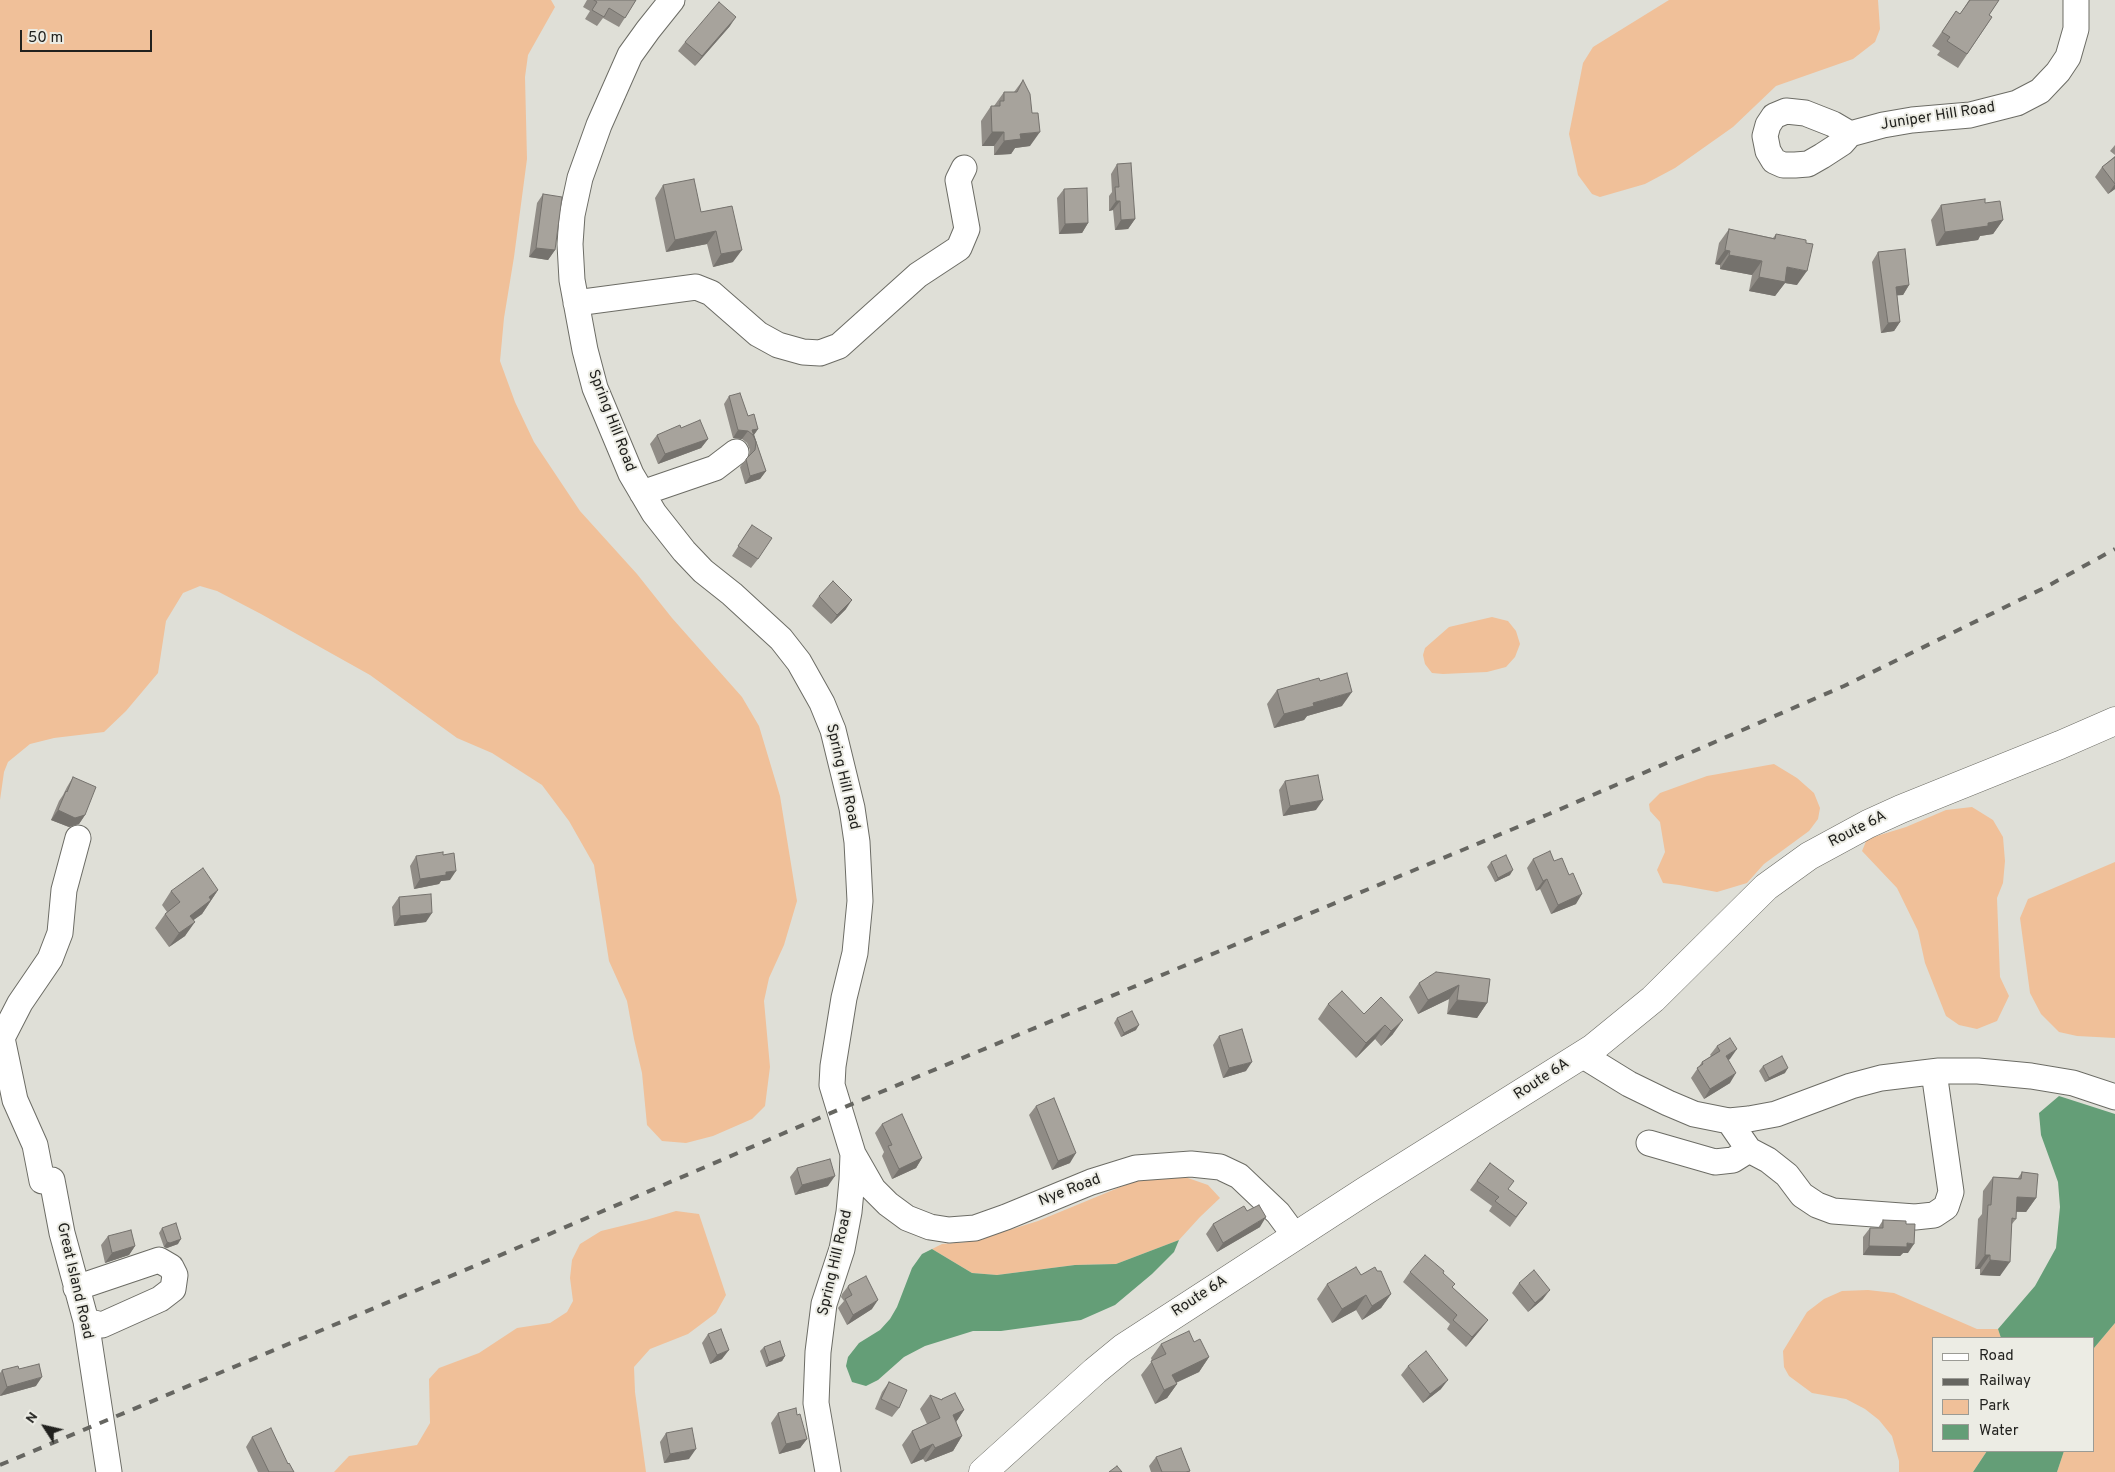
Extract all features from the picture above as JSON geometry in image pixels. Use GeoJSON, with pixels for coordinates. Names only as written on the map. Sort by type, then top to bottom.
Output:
{"type":"FeatureCollection","features":[{"type":"Feature","properties":{"kind":"main road","name":"Route 6A"},"geometry":{"type":"LineString","coordinates":[[983,1472],[1123,1348],[1295,1236],[1582,1055],[1653,999],[1766,888],[1808,856],[1901,808],[2060,745],[2115,721]]}},
{"type":"Feature","properties":{"kind":"street","name":"Spring Hill Road"},"geometry":{"type":"LineString","coordinates":[[672,0],[630,55],[599,124],[580,178],[572,216],[570,244],[572,280],[585,350],[595,388],[630,474],[654,513],[703,571],[732,594],[781,639],[799,662],[822,703],[833,730],[852,808],[860,901],[855,953],[844,998],[832,1066],[832,1085],[853,1154],[850,1212],[842,1250],[824,1304],[818,1352],[816,1403],[828,1472]]}},
{"type":"Feature","properties":{"kind":"street","name":"Juniper Hill Road"},"geometry":{"type":"LineString","coordinates":[[1850,134],[1883,125],[1912,120],[1970,115],[2017,103],[2040,91],[2058,72],[2068,57],[2076,29],[2076,0]]}},
{"type":"Feature","properties":{"kind":"street"},"geometry":{"type":"LineString","coordinates":[[576,303],[696,287],[710,293],[758,334],[778,345],[802,352],[820,353],[839,346],[918,275],[959,248],[967,229],[958,180],[964,168]]}},
{"type":"Feature","properties":{"kind":"street"},"geometry":{"type":"LineString","coordinates":[[642,493],[715,468],[736,452]]}},
{"type":"Feature","properties":{"kind":"street","name":"Great Island Road"},"geometry":{"type":"LineString","coordinates":[[78,838],[64,890],[60,932],[50,958],[20,1003],[2,1038],[15,1100],[35,1145],[55,1202],[86,1321],[109,1472]]}},
{"type":"Feature","properties":{"kind":"street"},"geometry":{"type":"LineString","coordinates":[[1582,1055],[1629,1084],[1668,1103],[1694,1114],[1729,1121],[1776,1114],[1851,1086],[1882,1078],[1934,1072],[1978,1070],[2031,1076],[2073,1083],[2115,1097]]}},
{"type":"Feature","properties":{"kind":"street"},"geometry":{"type":"LineString","coordinates":[[1729,1121],[1749,1150],[1768,1160],[1787,1175],[1802,1195],[1817,1205],[1833,1211],[1915,1217],[1934,1215],[1946,1207],[1951,1192],[1934,1072]]}},
{"type":"Feature","properties":{"kind":"street"},"geometry":{"type":"LineString","coordinates":[[1649,1143],[1716,1162],[1733,1160],[1749,1150]]}},
{"type":"Feature","properties":{"kind":"street","name":"Nye Road"},"geometry":{"type":"LineString","coordinates":[[853,1154],[873,1189],[888,1204],[908,1218],[930,1227],[949,1230],[983,1225],[1091,1182],[1136,1168],[1191,1164],[1220,1167],[1239,1176],[1278,1213],[1295,1236]]}},
{"type":"Feature","properties":{"kind":"street"},"geometry":{"type":"LineString","coordinates":[[76,1288],[159,1260],[171,1267],[176,1275],[174,1289],[160,1299],[102,1325],[86,1321]]}},
{"type":"Feature","properties":{"kind":"green space"},"geometry":{"type":"Polygon","coordinates":[[[0,0],[551,0],[555,7],[528,55],[525,77],[527,159],[504,318],[500,361],[515,402],[534,442],[580,511],[637,574],[672,618],[742,697],[759,726],[780,796],[797,901],[784,945],[769,978],[764,1001],[770,1067],[765,1106],[752,1119],[713,1136],[686,1143],[662,1141],[647,1125],[642,1073],[627,1001],[609,961],[594,865],[569,821],[542,785],[492,753],[457,738],[370,675],[217,591],[200,586],[183,593],[166,621],[158,673],[126,711],[104,732],[54,738],[30,744],[8,762],[4,772],[0,800],[0,0]]]}},
{"type":"Feature","properties":{"kind":"green space"},"geometry":{"type":"Polygon","coordinates":[[[1669,0],[1878,0],[1880,29],[1875,42],[1853,59],[1776,86],[1733,127],[1675,168],[1645,184],[1600,197],[1592,194],[1578,175],[1569,134],[1583,63],[1593,47],[1669,0]]]}},
{"type":"Feature","properties":{"kind":"green space"},"geometry":{"type":"Polygon","coordinates":[[[1492,617],[1508,621],[1516,631],[1520,644],[1515,657],[1506,667],[1487,672],[1432,673],[1425,664],[1423,655],[1425,648],[1449,627],[1492,617]]]}},
{"type":"Feature","properties":{"kind":"green space"},"geometry":{"type":"Polygon","coordinates":[[[1774,764],[1797,778],[1814,793],[1820,808],[1818,819],[1809,831],[1764,864],[1747,883],[1717,892],[1663,883],[1657,870],[1665,852],[1660,822],[1650,811],[1649,804],[1660,793],[1707,776],[1774,764]]]}},
{"type":"Feature","properties":{"kind":"green space"},"geometry":{"type":"Polygon","coordinates":[[[1972,807],[1993,820],[2003,837],[2005,861],[2003,883],[1997,898],[2000,977],[2009,996],[1997,1021],[1977,1029],[1959,1025],[1946,1016],[1925,963],[1918,931],[1897,888],[1862,851],[1867,839],[1906,827],[1946,810],[1972,807]]]}},
{"type":"Feature","properties":{"kind":"green space"},"geometry":{"type":"Polygon","coordinates":[[[2115,862],[2115,1038],[2077,1036],[2059,1032],[2041,1014],[2030,993],[2020,918],[2028,899],[2115,862]]]}},
{"type":"Feature","properties":{"kind":"green space"},"geometry":{"type":"Polygon","coordinates":[[[1185,1177],[1208,1185],[1220,1198],[1179,1240],[1116,1264],[1075,1265],[997,1275],[972,1273],[932,1249],[942,1244],[967,1242],[1038,1221],[1135,1181],[1185,1177]]]}},
{"type":"Feature","properties":{"kind":"green space"},"geometry":{"type":"Polygon","coordinates":[[[676,1211],[699,1214],[726,1295],[716,1313],[688,1334],[650,1349],[634,1367],[635,1392],[646,1472],[334,1472],[349,1456],[417,1445],[430,1423],[429,1379],[439,1368],[479,1353],[517,1328],[550,1323],[567,1312],[573,1301],[570,1278],[572,1260],[580,1244],[601,1231],[676,1211]]]}},
{"type":"Feature","properties":{"kind":"green space"},"geometry":{"type":"Polygon","coordinates":[[[1868,1290],[1894,1293],[1977,1329],[1998,1329],[2001,1337],[1932,1337],[1932,1452],[1986,1452],[1973,1472],[1899,1472],[1899,1461],[1892,1436],[1879,1420],[1865,1409],[1846,1399],[1812,1393],[1789,1376],[1784,1367],[1783,1351],[1807,1312],[1824,1299],[1842,1291],[1868,1290]]]}},
{"type":"Feature","properties":{"kind":"green space"},"geometry":{"type":"Polygon","coordinates":[[[2115,1323],[2115,1472],[2057,1472],[2064,1452],[2095,1452],[2095,1347],[2115,1323]]]}},
{"type":"Feature","properties":{"kind":"water"},"geometry":{"type":"Polygon","coordinates":[[[2059,1096],[2115,1114],[2115,1323],[2095,1347],[2095,1337],[2001,1337],[1998,1329],[2035,1286],[2056,1248],[2060,1207],[2058,1182],[2041,1135],[2039,1113],[2059,1096]]]}},
{"type":"Feature","properties":{"kind":"water"},"geometry":{"type":"Polygon","coordinates":[[[1179,1240],[1174,1252],[1152,1274],[1115,1305],[1081,1320],[1001,1331],[973,1331],[925,1346],[904,1357],[878,1380],[866,1386],[852,1382],[846,1366],[848,1357],[859,1343],[880,1330],[890,1319],[897,1307],[912,1268],[922,1254],[932,1249],[972,1273],[997,1275],[1075,1265],[1116,1264],[1179,1240]]]}},
{"type":"Feature","properties":{"kind":"water"},"geometry":{"type":"Polygon","coordinates":[[[1986,1452],[2064,1452],[2057,1472],[1973,1472],[1986,1452]]]}},
{"type":"Feature","properties":{"kind":"building"},"geometry":{"type":"Polygon","coordinates":[[[594,0],[636,0],[625,18],[609,8],[604,17],[592,10],[597,2],[594,0]]]}},
{"type":"Feature","properties":{"kind":"building"},"geometry":{"type":"Polygon","coordinates":[[[1970,0],[1999,0],[1989,15],[1992,17],[1967,54],[1947,41],[1950,37],[1942,32],[1956,11],[1960,14],[1970,0]]]}},
{"type":"Feature","properties":{"kind":"building"},"geometry":{"type":"Polygon","coordinates":[[[719,2],[736,17],[702,56],[685,42],[719,2]]]}},
{"type":"Feature","properties":{"kind":"building"},"geometry":{"type":"Polygon","coordinates":[[[1023,80],[1030,94],[1032,113],[1038,113],[1040,132],[1020,134],[1021,139],[1004,141],[1004,132],[992,132],[991,106],[1000,106],[1000,101],[1004,101],[1004,92],[1017,92],[1023,80]]]}},
{"type":"Feature","properties":{"kind":"building"},"geometry":{"type":"Polygon","coordinates":[[[2115,157],[2115,184],[2102,167],[2115,157]]]}},
{"type":"Feature","properties":{"kind":"building"},"geometry":{"type":"Polygon","coordinates":[[[1131,163],[1135,219],[1121,220],[1120,201],[1116,201],[1115,187],[1119,187],[1117,164],[1131,163]]]}},
{"type":"Feature","properties":{"kind":"building"},"geometry":{"type":"Polygon","coordinates":[[[694,179],[701,212],[732,206],[742,250],[721,254],[716,231],[675,240],[663,185],[694,179]]]}},
{"type":"Feature","properties":{"kind":"building"},"geometry":{"type":"Polygon","coordinates":[[[1087,188],[1088,223],[1065,224],[1064,189],[1087,188]]]}},
{"type":"Feature","properties":{"kind":"building"},"geometry":{"type":"Polygon","coordinates":[[[543,194],[562,197],[555,250],[536,248],[543,194]]]}},
{"type":"Feature","properties":{"kind":"building"},"geometry":{"type":"Polygon","coordinates":[[[1985,199],[1985,203],[2000,201],[2003,220],[1988,223],[1988,226],[1945,232],[1941,205],[1985,199]]]}},
{"type":"Feature","properties":{"kind":"building"},"geometry":{"type":"Polygon","coordinates":[[[1729,229],[1775,239],[1776,234],[1806,240],[1806,243],[1813,244],[1807,271],[1787,267],[1785,282],[1759,277],[1762,261],[1729,255],[1730,251],[1725,250],[1729,229]]]}},
{"type":"Feature","properties":{"kind":"building"},"geometry":{"type":"Polygon","coordinates":[[[1905,249],[1909,285],[1896,287],[1900,322],[1888,323],[1878,252],[1905,249]]]}},
{"type":"Feature","properties":{"kind":"building"},"geometry":{"type":"Polygon","coordinates":[[[740,393],[748,416],[754,414],[758,429],[752,430],[766,471],[750,476],[746,459],[755,450],[756,442],[753,435],[748,431],[738,430],[729,396],[740,393]]]}},
{"type":"Feature","properties":{"kind":"building"},"geometry":{"type":"Polygon","coordinates":[[[700,420],[708,439],[665,454],[657,435],[680,425],[681,428],[700,420]]]}},
{"type":"Feature","properties":{"kind":"building"},"geometry":{"type":"Polygon","coordinates":[[[752,525],[772,538],[758,559],[738,546],[752,525]]]}},
{"type":"Feature","properties":{"kind":"building"},"geometry":{"type":"Polygon","coordinates":[[[833,581],[852,600],[837,615],[819,596],[833,581]]]}},
{"type":"Feature","properties":{"kind":"building"},"geometry":{"type":"Polygon","coordinates":[[[1347,673],[1352,692],[1313,703],[1314,706],[1284,714],[1277,690],[1319,678],[1320,681],[1347,673]]]}},
{"type":"Feature","properties":{"kind":"building"},"geometry":{"type":"Polygon","coordinates":[[[1318,775],[1323,800],[1290,806],[1285,781],[1318,775]]]}},
{"type":"Feature","properties":{"kind":"building"},"geometry":{"type":"Polygon","coordinates":[[[73,777],[96,787],[85,815],[75,818],[58,810],[73,777]]]}},
{"type":"Feature","properties":{"kind":"building"},"geometry":{"type":"Polygon","coordinates":[[[1550,851],[1554,861],[1562,858],[1569,875],[1573,873],[1582,894],[1558,905],[1547,879],[1543,881],[1533,859],[1550,851]]]}},
{"type":"Feature","properties":{"kind":"building"},"geometry":{"type":"Polygon","coordinates":[[[443,852],[443,855],[454,853],[456,871],[446,872],[446,875],[420,879],[416,856],[443,852]]]}},
{"type":"Feature","properties":{"kind":"building"},"geometry":{"type":"Polygon","coordinates":[[[1506,855],[1513,870],[1498,878],[1491,862],[1506,855]]]}},
{"type":"Feature","properties":{"kind":"building"},"geometry":{"type":"Polygon","coordinates":[[[203,868],[218,890],[209,897],[211,900],[190,916],[195,922],[179,933],[165,914],[180,902],[171,891],[203,868]]]}},
{"type":"Feature","properties":{"kind":"building"},"geometry":{"type":"Polygon","coordinates":[[[431,894],[432,913],[400,916],[399,897],[431,894]]]}},
{"type":"Feature","properties":{"kind":"building"},"geometry":{"type":"Polygon","coordinates":[[[1436,972],[1490,979],[1487,1003],[1457,1000],[1459,985],[1428,1000],[1419,983],[1436,972]]]}},
{"type":"Feature","properties":{"kind":"building"},"geometry":{"type":"Polygon","coordinates":[[[1342,991],[1364,1014],[1381,997],[1403,1020],[1391,1031],[1385,1025],[1366,1043],[1328,1004],[1342,991]]]}},
{"type":"Feature","properties":{"kind":"building"},"geometry":{"type":"Polygon","coordinates":[[[1132,1011],[1139,1025],[1124,1033],[1117,1018],[1132,1011]]]}},
{"type":"Feature","properties":{"kind":"building"},"geometry":{"type":"Polygon","coordinates":[[[1242,1029],[1252,1062],[1229,1068],[1219,1036],[1242,1029]]]}},
{"type":"Feature","properties":{"kind":"building"},"geometry":{"type":"Polygon","coordinates":[[[1730,1038],[1737,1049],[1726,1056],[1736,1073],[1710,1089],[1697,1068],[1703,1064],[1702,1062],[1720,1051],[1717,1046],[1730,1038]]]}},
{"type":"Feature","properties":{"kind":"building"},"geometry":{"type":"Polygon","coordinates":[[[1782,1056],[1788,1068],[1769,1078],[1763,1066],[1782,1056]]]}},
{"type":"Feature","properties":{"kind":"building"},"geometry":{"type":"Polygon","coordinates":[[[1054,1098],[1076,1153],[1058,1161],[1036,1106],[1054,1098]]]}},
{"type":"Feature","properties":{"kind":"building"},"geometry":{"type":"Polygon","coordinates":[[[902,1114],[922,1158],[899,1169],[888,1146],[892,1145],[882,1124],[902,1114]]]}},
{"type":"Feature","properties":{"kind":"building"},"geometry":{"type":"Polygon","coordinates":[[[830,1159],[835,1176],[802,1185],[797,1168],[830,1159]]]}},
{"type":"Feature","properties":{"kind":"building"},"geometry":{"type":"Polygon","coordinates":[[[1490,1163],[1514,1181],[1508,1189],[1527,1203],[1516,1217],[1495,1201],[1499,1197],[1477,1181],[1490,1163]]]}},
{"type":"Feature","properties":{"kind":"building"},"geometry":{"type":"Polygon","coordinates":[[[2022,1172],[2038,1174],[2036,1198],[2017,1197],[2016,1219],[2012,1218],[2010,1262],[1990,1260],[1990,1255],[1985,1255],[1988,1205],[1991,1205],[1993,1177],[2021,1179],[2022,1172]]]}},
{"type":"Feature","properties":{"kind":"building"},"geometry":{"type":"Polygon","coordinates":[[[1259,1205],[1266,1217],[1223,1243],[1213,1224],[1244,1206],[1247,1211],[1259,1205]]]}},
{"type":"Feature","properties":{"kind":"building"},"geometry":{"type":"Polygon","coordinates":[[[1883,1220],[1906,1221],[1906,1224],[1915,1224],[1914,1244],[1907,1243],[1907,1247],[1869,1246],[1870,1228],[1883,1228],[1883,1220]]]}},
{"type":"Feature","properties":{"kind":"building"},"geometry":{"type":"Polygon","coordinates":[[[176,1223],[181,1239],[170,1243],[167,1242],[162,1228],[176,1223]]]}},
{"type":"Feature","properties":{"kind":"building"},"geometry":{"type":"Polygon","coordinates":[[[131,1230],[135,1246],[112,1253],[108,1236],[131,1230]]]}},
{"type":"Feature","properties":{"kind":"building"},"geometry":{"type":"Polygon","coordinates":[[[1425,1255],[1444,1271],[1443,1273],[1455,1284],[1452,1287],[1488,1320],[1472,1337],[1453,1320],[1457,1315],[1410,1272],[1425,1255]]]}},
{"type":"Feature","properties":{"kind":"building"},"geometry":{"type":"Polygon","coordinates":[[[1356,1267],[1361,1275],[1375,1267],[1377,1271],[1381,1271],[1391,1294],[1372,1306],[1366,1295],[1342,1309],[1327,1284],[1356,1267]]]}},
{"type":"Feature","properties":{"kind":"building"},"geometry":{"type":"Polygon","coordinates":[[[1534,1270],[1550,1290],[1535,1303],[1519,1283],[1534,1270]]]}},
{"type":"Feature","properties":{"kind":"building"},"geometry":{"type":"Polygon","coordinates":[[[866,1276],[878,1300],[853,1315],[845,1299],[852,1295],[848,1287],[866,1276]]]}},
{"type":"Feature","properties":{"kind":"building"},"geometry":{"type":"Polygon","coordinates":[[[721,1329],[729,1350],[717,1355],[708,1334],[721,1329]]]}},
{"type":"Feature","properties":{"kind":"building"},"geometry":{"type":"Polygon","coordinates":[[[1189,1331],[1194,1342],[1200,1339],[1209,1357],[1172,1375],[1177,1384],[1164,1390],[1151,1361],[1166,1354],[1161,1344],[1189,1331]]]}},
{"type":"Feature","properties":{"kind":"building"},"geometry":{"type":"Polygon","coordinates":[[[780,1341],[785,1356],[769,1362],[764,1347],[780,1341]]]}},
{"type":"Feature","properties":{"kind":"building"},"geometry":{"type":"Polygon","coordinates":[[[1426,1351],[1448,1380],[1430,1394],[1408,1366],[1426,1351]]]}},
{"type":"Feature","properties":{"kind":"building"},"geometry":{"type":"Polygon","coordinates":[[[39,1364],[42,1377],[7,1387],[2,1370],[18,1366],[19,1369],[39,1364]]]}},
{"type":"Feature","properties":{"kind":"building"},"geometry":{"type":"Polygon","coordinates":[[[889,1382],[907,1390],[899,1408],[881,1399],[889,1382]]]}},
{"type":"Feature","properties":{"kind":"building"},"geometry":{"type":"Polygon","coordinates":[[[955,1393],[964,1410],[953,1415],[962,1436],[935,1448],[933,1444],[920,1450],[912,1431],[940,1418],[930,1395],[942,1400],[955,1393]]]}},
{"type":"Feature","properties":{"kind":"building"},"geometry":{"type":"Polygon","coordinates":[[[796,1408],[797,1415],[800,1414],[807,1439],[786,1444],[778,1413],[796,1408]]]}},
{"type":"Feature","properties":{"kind":"building"},"geometry":{"type":"Polygon","coordinates":[[[271,1428],[288,1464],[294,1472],[269,1472],[252,1437],[271,1428]]]}},
{"type":"Feature","properties":{"kind":"building"},"geometry":{"type":"Polygon","coordinates":[[[692,1428],[696,1449],[670,1454],[666,1433],[692,1428]]]}},
{"type":"Feature","properties":{"kind":"building"},"geometry":{"type":"Polygon","coordinates":[[[1181,1448],[1190,1471],[1162,1472],[1156,1457],[1181,1448]]]}},
{"type":"Feature","properties":{"kind":"building"},"geometry":{"type":"Polygon","coordinates":[[[1117,1466],[1122,1472],[1109,1472],[1117,1466]]]}},
{"type":"Feature","properties":{"kind":"railway"},"geometry":{"type":"LineString","coordinates":[[0,1465],[496,1257],[840,1109],[1549,814],[1844,686],[2044,588],[2115,549]]}}]}
